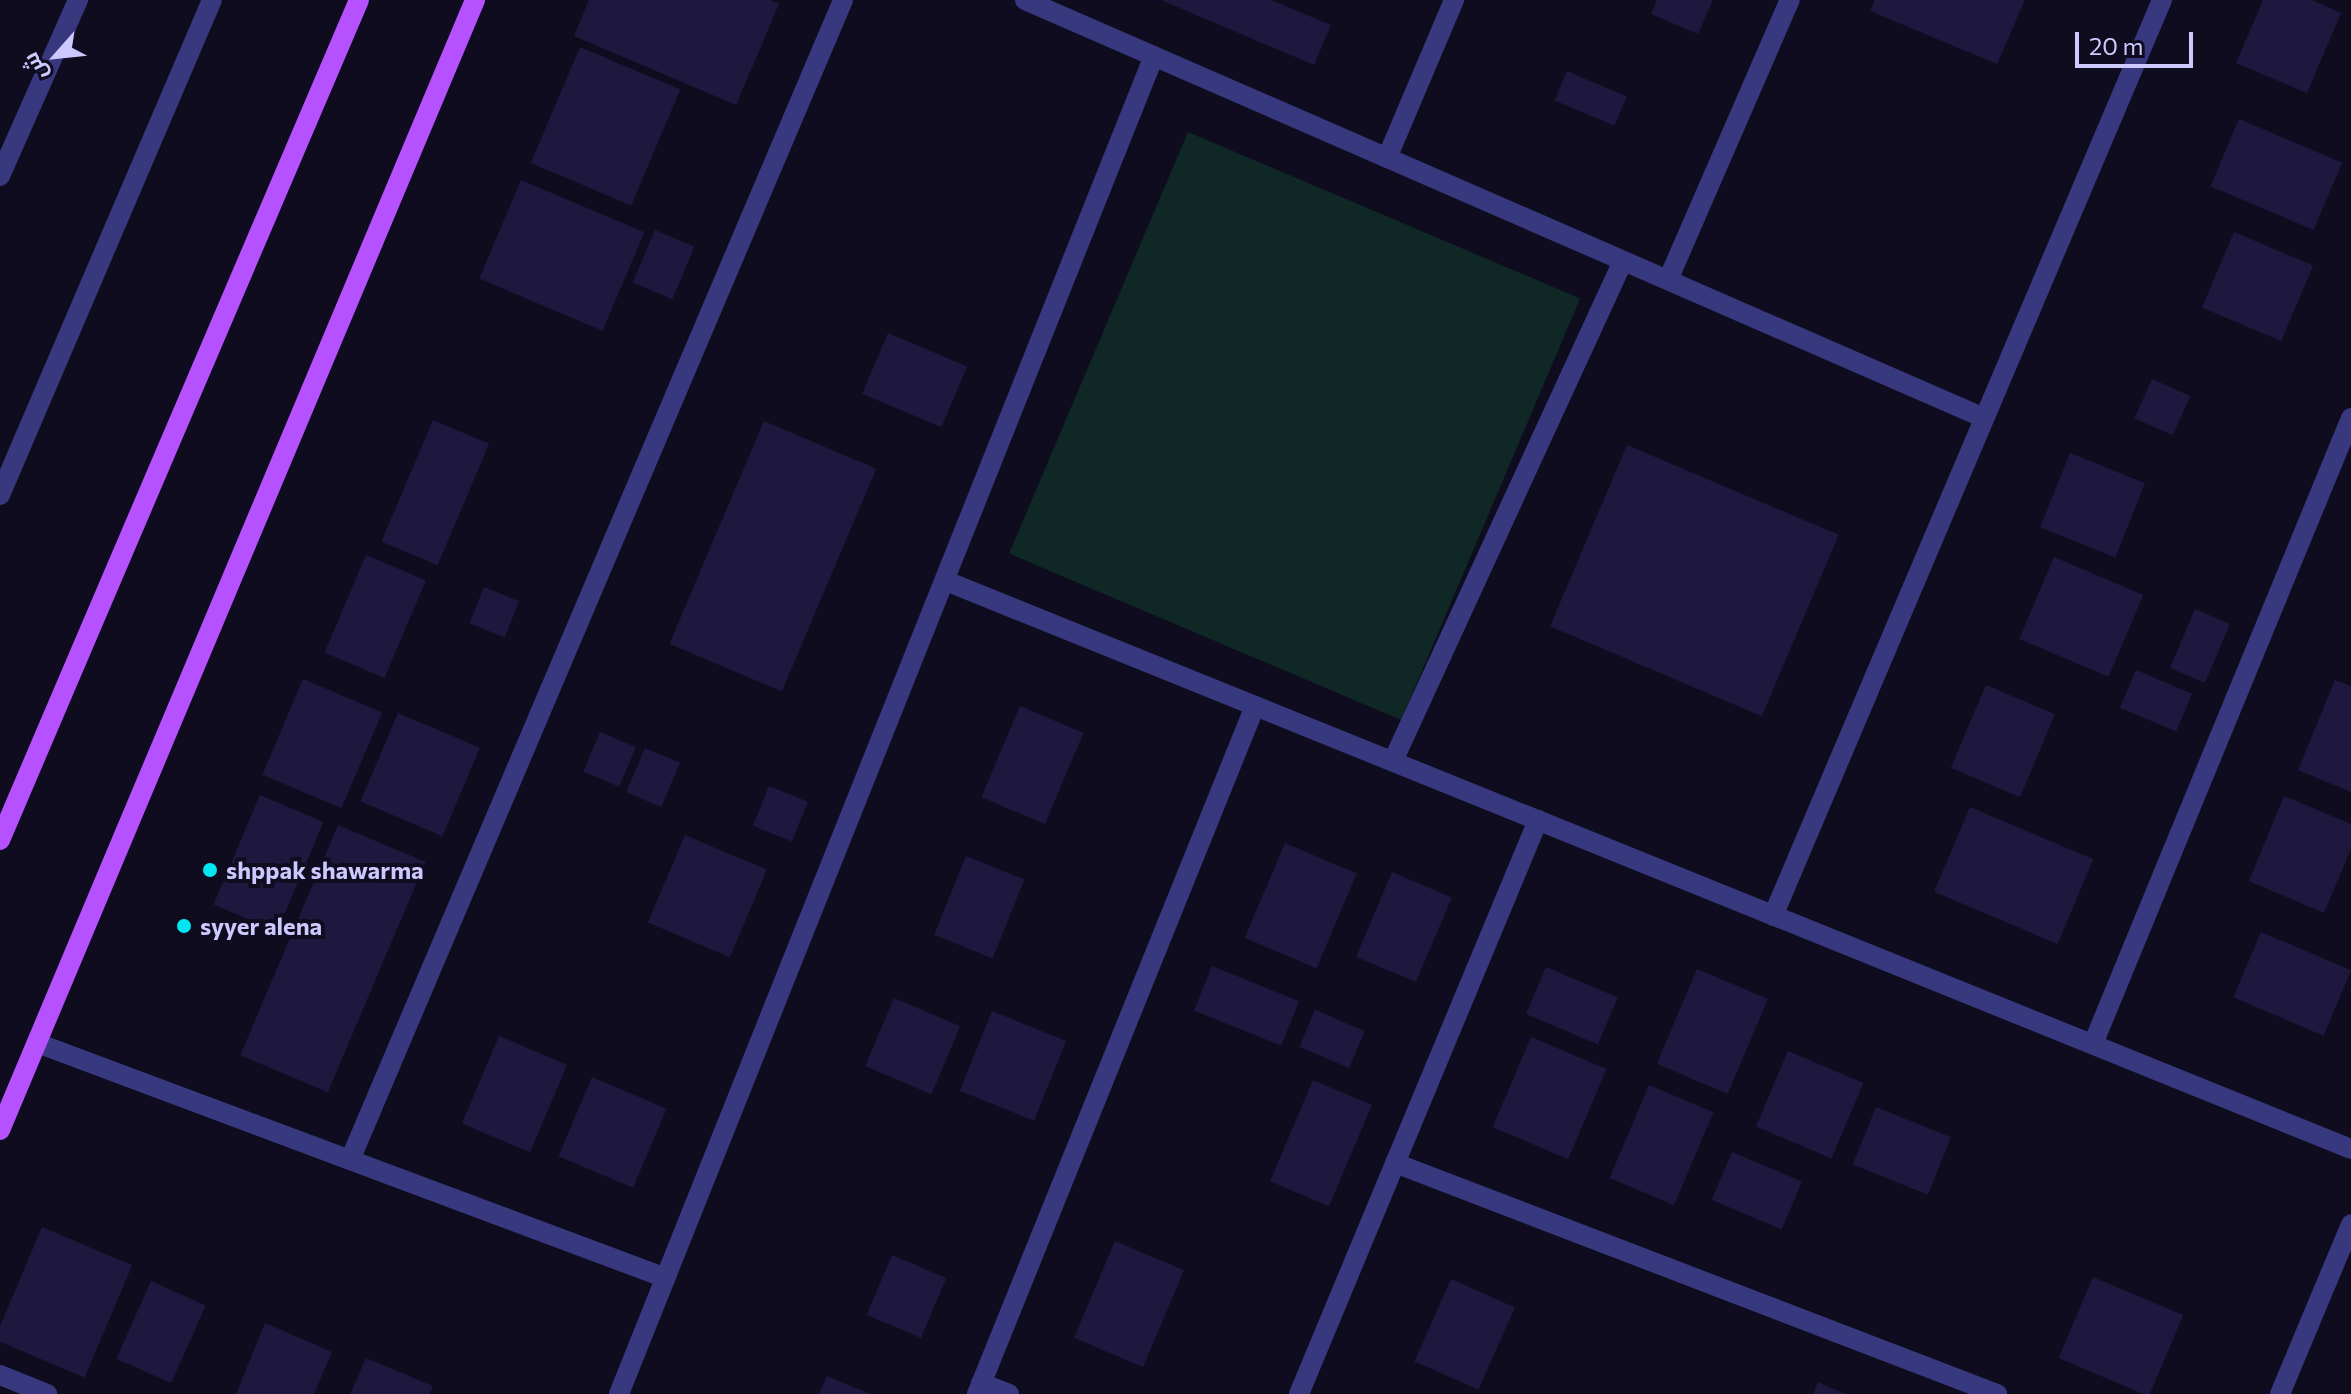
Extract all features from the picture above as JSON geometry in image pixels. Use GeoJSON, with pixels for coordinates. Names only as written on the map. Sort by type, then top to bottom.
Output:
{"type":"FeatureCollection","features":[{"type":"Feature","properties":{"kind":"main road"},"geometry":{"type":"LineString","coordinates":[[0,840],[359,0]]}},
{"type":"Feature","properties":{"kind":"main road"},"geometry":{"type":"LineString","coordinates":[[0,1130],[475,0]]}},
{"type":"Feature","properties":{"kind":"street"},"geometry":{"type":"LineString","coordinates":[[0,176],[78,0]]}},
{"type":"Feature","properties":{"kind":"street"},"geometry":{"type":"LineString","coordinates":[[0,495],[212,0]]}},
{"type":"Feature","properties":{"kind":"street"},"geometry":{"type":"LineString","coordinates":[[350,1160],[843,0]]}},
{"type":"Feature","properties":{"kind":"street"},"geometry":{"type":"LineString","coordinates":[[1025,0],[1984,418]]}},
{"type":"Feature","properties":{"kind":"street"},"geometry":{"type":"LineString","coordinates":[[1387,158],[1454,0]]}},
{"type":"Feature","properties":{"kind":"street"},"geometry":{"type":"LineString","coordinates":[[1668,280],[1790,0]]}},
{"type":"Feature","properties":{"kind":"street"},"geometry":{"type":"LineString","coordinates":[[1773,916],[2162,0]]}},
{"type":"Feature","properties":{"kind":"street"},"geometry":{"type":"LineString","coordinates":[[619,1394],[1154,56]]}},
{"type":"Feature","properties":{"kind":"street"},"geometry":{"type":"LineString","coordinates":[[1393,761],[1623,261]]}},
{"type":"Feature","properties":{"kind":"street"},"geometry":{"type":"LineString","coordinates":[[2093,1044],[2351,418]]}},
{"type":"Feature","properties":{"kind":"street"},"geometry":{"type":"LineString","coordinates":[[946,581],[2351,1149]]}},
{"type":"Feature","properties":{"kind":"street"},"geometry":{"type":"LineString","coordinates":[[1009,1394],[979,1388],[1255,706]]}},
{"type":"Feature","properties":{"kind":"street"},"geometry":{"type":"LineString","coordinates":[[1299,1394],[1538,820]]}},
{"type":"Feature","properties":{"kind":"street"},"geometry":{"type":"LineString","coordinates":[[37,1043],[666,1278]]}},
{"type":"Feature","properties":{"kind":"street"},"geometry":{"type":"LineString","coordinates":[[1395,1163],[1948,1385],[1997,1394]]}},
{"type":"Feature","properties":{"kind":"street"},"geometry":{"type":"LineString","coordinates":[[2280,1394],[2351,1224]]}},
{"type":"Feature","properties":{"kind":"street"},"geometry":{"type":"LineString","coordinates":[[0,1375],[47,1394]]}},
{"type":"Feature","properties":{"kind":"green space"},"geometry":{"type":"Polygon","coordinates":[[[1188,132],[1580,298],[1401,720],[1009,554],[1188,132]]]}},
{"type":"Feature","properties":{"kind":"building"},"geometry":{"type":"Polygon","coordinates":[[[589,0],[770,0],[779,4],[736,105],[574,36],[589,0]]]}},
{"type":"Feature","properties":{"kind":"building"},"geometry":{"type":"Polygon","coordinates":[[[1161,0],[1271,0],[1331,25],[1314,65],[1161,0]]]}},
{"type":"Feature","properties":{"kind":"building"},"geometry":{"type":"Polygon","coordinates":[[[1657,0],[1713,0],[1698,34],[1651,14],[1657,0]]]}},
{"type":"Feature","properties":{"kind":"building"},"geometry":{"type":"Polygon","coordinates":[[[1875,0],[2025,0],[1997,64],[1870,11],[1875,0]]]}},
{"type":"Feature","properties":{"kind":"building"},"geometry":{"type":"Polygon","coordinates":[[[2263,0],[2312,0],[2341,13],[2307,93],[2236,63],[2263,0]]]}},
{"type":"Feature","properties":{"kind":"building"},"geometry":{"type":"Polygon","coordinates":[[[580,47],[680,90],[631,206],[531,163],[580,47]]]}},
{"type":"Feature","properties":{"kind":"building"},"geometry":{"type":"Polygon","coordinates":[[[1567,71],[1627,96],[1614,126],[1554,100],[1567,71]]]}},
{"type":"Feature","properties":{"kind":"building"},"geometry":{"type":"Polygon","coordinates":[[[2239,119],[2342,163],[2314,230],[2210,186],[2239,119]]]}},
{"type":"Feature","properties":{"kind":"building"},"geometry":{"type":"Polygon","coordinates":[[[521,180],[644,232],[603,331],[479,278],[521,180]]]}},
{"type":"Feature","properties":{"kind":"building"},"geometry":{"type":"Polygon","coordinates":[[[655,230],[695,247],[672,299],[633,282],[655,230]]]}},
{"type":"Feature","properties":{"kind":"building"},"geometry":{"type":"Polygon","coordinates":[[[2234,232],[2313,266],[2281,341],[2202,307],[2234,232]]]}},
{"type":"Feature","properties":{"kind":"building"},"geometry":{"type":"Polygon","coordinates":[[[888,333],[967,367],[941,427],[862,394],[888,333]]]}},
{"type":"Feature","properties":{"kind":"building"},"geometry":{"type":"Polygon","coordinates":[[[2152,379],[2190,396],[2173,435],[2135,418],[2152,379]]]}},
{"type":"Feature","properties":{"kind":"building"},"geometry":{"type":"Polygon","coordinates":[[[433,420],[489,444],[438,565],[381,542],[433,420]]]}},
{"type":"Feature","properties":{"kind":"building"},"geometry":{"type":"Polygon","coordinates":[[[764,421],[876,469],[782,691],[669,644],[764,421]]]}},
{"type":"Feature","properties":{"kind":"building"},"geometry":{"type":"Polygon","coordinates":[[[1627,445],[1839,535],[1762,716],[1550,626],[1627,445]]]}},
{"type":"Feature","properties":{"kind":"building"},"geometry":{"type":"Polygon","coordinates":[[[2070,453],[2145,483],[2115,558],[2040,527],[2070,453]]]}},
{"type":"Feature","properties":{"kind":"building"},"geometry":{"type":"Polygon","coordinates":[[[366,555],[426,580],[384,678],[325,653],[366,555]]]}},
{"type":"Feature","properties":{"kind":"building"},"geometry":{"type":"Polygon","coordinates":[[[2054,557],[2143,595],[2109,677],[2019,639],[2054,557]]]}},
{"type":"Feature","properties":{"kind":"building"},"geometry":{"type":"Polygon","coordinates":[[[484,587],[519,601],[505,637],[469,623],[484,587]]]}},
{"type":"Feature","properties":{"kind":"building"},"geometry":{"type":"Polygon","coordinates":[[[2195,609],[2230,624],[2205,683],[2170,668],[2195,609]]]}},
{"type":"Feature","properties":{"kind":"building"},"geometry":{"type":"Polygon","coordinates":[[[2136,670],[2192,694],[2176,732],[2120,708],[2136,670]]]}},
{"type":"Feature","properties":{"kind":"building"},"geometry":{"type":"Polygon","coordinates":[[[303,679],[382,713],[342,808],[262,775],[303,679]]]}},
{"type":"Feature","properties":{"kind":"building"},"geometry":{"type":"Polygon","coordinates":[[[2335,680],[2351,686],[2351,792],[2298,770],[2335,680]]]}},
{"type":"Feature","properties":{"kind":"building"},"geometry":{"type":"Polygon","coordinates":[[[1986,685],[2055,714],[2020,797],[1951,768],[1986,685]]]}},
{"type":"Feature","properties":{"kind":"building"},"geometry":{"type":"Polygon","coordinates":[[[1020,706],[1084,733],[1045,824],[981,797],[1020,706]]]}},
{"type":"Feature","properties":{"kind":"building"},"geometry":{"type":"Polygon","coordinates":[[[398,713],[480,748],[442,836],[360,801],[398,713]]]}},
{"type":"Feature","properties":{"kind":"building"},"geometry":{"type":"Polygon","coordinates":[[[600,732],[636,747],[619,787],[583,772],[600,732]]]}},
{"type":"Feature","properties":{"kind":"building"},"geometry":{"type":"Polygon","coordinates":[[[645,748],[680,763],[661,807],[626,792],[645,748]]]}},
{"type":"Feature","properties":{"kind":"building"},"geometry":{"type":"Polygon","coordinates":[[[769,786],[808,802],[792,842],[753,826],[769,786]]]}},
{"type":"Feature","properties":{"kind":"building"},"geometry":{"type":"Polygon","coordinates":[[[260,795],[324,822],[277,932],[214,905],[260,795]]]}},
{"type":"Feature","properties":{"kind":"building"},"geometry":{"type":"Polygon","coordinates":[[[2284,796],[2351,824],[2351,849],[2324,913],[2249,881],[2284,796]]]}},
{"type":"Feature","properties":{"kind":"building"},"geometry":{"type":"Polygon","coordinates":[[[1970,807],[2093,859],[2057,944],[1934,892],[1970,807]]]}},
{"type":"Feature","properties":{"kind":"building"},"geometry":{"type":"Polygon","coordinates":[[[338,825],[425,862],[328,1092],[240,1055],[338,825]]]}},
{"type":"Feature","properties":{"kind":"building"},"geometry":{"type":"Polygon","coordinates":[[[685,835],[767,870],[730,957],[648,922],[685,835]]]}},
{"type":"Feature","properties":{"kind":"building"},"geometry":{"type":"Polygon","coordinates":[[[1285,843],[1357,873],[1317,968],[1245,938],[1285,843]]]}},
{"type":"Feature","properties":{"kind":"building"},"geometry":{"type":"Polygon","coordinates":[[[966,856],[1024,880],[993,958],[934,935],[966,856]]]}},
{"type":"Feature","properties":{"kind":"building"},"geometry":{"type":"Polygon","coordinates":[[[1392,872],[1452,897],[1416,982],[1356,957],[1392,872]]]}},
{"type":"Feature","properties":{"kind":"building"},"geometry":{"type":"Polygon","coordinates":[[[2261,932],[2351,970],[2323,1036],[2233,997],[2261,932]]]}},
{"type":"Feature","properties":{"kind":"building"},"geometry":{"type":"Polygon","coordinates":[[[1212,966],[1299,1001],[1281,1046],[1194,1011],[1212,966]]]}},
{"type":"Feature","properties":{"kind":"building"},"geometry":{"type":"Polygon","coordinates":[[[1546,967],[1618,997],[1598,1044],[1526,1014],[1546,967]]]}},
{"type":"Feature","properties":{"kind":"building"},"geometry":{"type":"Polygon","coordinates":[[[1697,969],[1768,999],[1728,1094],[1657,1064],[1697,969]]]}},
{"type":"Feature","properties":{"kind":"building"},"geometry":{"type":"Polygon","coordinates":[[[894,998],[960,1026],[931,1094],[865,1066],[894,998]]]}},
{"type":"Feature","properties":{"kind":"building"},"geometry":{"type":"Polygon","coordinates":[[[1315,1010],[1365,1031],[1349,1068],[1299,1047],[1315,1010]]]}},
{"type":"Feature","properties":{"kind":"building"},"geometry":{"type":"Polygon","coordinates":[[[992,1011],[1066,1041],[1034,1121],[960,1091],[992,1011]]]}},
{"type":"Feature","properties":{"kind":"building"},"geometry":{"type":"Polygon","coordinates":[[[499,1036],[567,1065],[530,1152],[462,1123],[499,1036]]]}},
{"type":"Feature","properties":{"kind":"building"},"geometry":{"type":"Polygon","coordinates":[[[1531,1037],[1606,1069],[1568,1159],[1493,1127],[1531,1037]]]}},
{"type":"Feature","properties":{"kind":"building"},"geometry":{"type":"Polygon","coordinates":[[[1788,1051],[1863,1083],[1831,1159],[1756,1126],[1788,1051]]]}},
{"type":"Feature","properties":{"kind":"building"},"geometry":{"type":"Polygon","coordinates":[[[592,1077],[667,1109],[633,1188],[558,1156],[592,1077]]]}},
{"type":"Feature","properties":{"kind":"building"},"geometry":{"type":"Polygon","coordinates":[[[1313,1080],[1372,1105],[1329,1206],[1270,1181],[1313,1080]]]}},
{"type":"Feature","properties":{"kind":"building"},"geometry":{"type":"Polygon","coordinates":[[[1649,1085],[1713,1112],[1674,1205],[1610,1178],[1649,1085]]]}},
{"type":"Feature","properties":{"kind":"building"},"geometry":{"type":"Polygon","coordinates":[[[1876,1107],[1951,1137],[1928,1195],[1853,1164],[1876,1107]]]}},
{"type":"Feature","properties":{"kind":"building"},"geometry":{"type":"Polygon","coordinates":[[[1732,1152],[1802,1182],[1782,1230],[1712,1200],[1732,1152]]]}},
{"type":"Feature","properties":{"kind":"building"},"geometry":{"type":"Polygon","coordinates":[[[42,1227],[132,1265],[85,1378],[0,1342],[0,1326],[42,1227]]]}},
{"type":"Feature","properties":{"kind":"building"},"geometry":{"type":"Polygon","coordinates":[[[1115,1241],[1184,1270],[1143,1367],[1074,1338],[1115,1241]]]}},
{"type":"Feature","properties":{"kind":"building"},"geometry":{"type":"Polygon","coordinates":[[[892,1255],[946,1278],[921,1338],[867,1315],[892,1255]]]}},
{"type":"Feature","properties":{"kind":"building"},"geometry":{"type":"Polygon","coordinates":[[[2093,1277],[2183,1315],[2150,1394],[2059,1358],[2093,1277]]]}},
{"type":"Feature","properties":{"kind":"building"},"geometry":{"type":"Polygon","coordinates":[[[1451,1279],[1515,1307],[1478,1390],[1414,1361],[1451,1279]]]}},
{"type":"Feature","properties":{"kind":"building"},"geometry":{"type":"Polygon","coordinates":[[[151,1281],[206,1305],[171,1383],[116,1359],[151,1281]]]}},
{"type":"Feature","properties":{"kind":"building"},"geometry":{"type":"Polygon","coordinates":[[[265,1323],[332,1352],[314,1394],[236,1394],[265,1323]]]}},
{"type":"Feature","properties":{"kind":"building"},"geometry":{"type":"Polygon","coordinates":[[[366,1358],[433,1386],[429,1394],[350,1394],[366,1358]]]}},
{"type":"Feature","properties":{"kind":"building"},"geometry":{"type":"Polygon","coordinates":[[[827,1376],[870,1394],[819,1394],[827,1376]]]}},
{"type":"Feature","properties":{"kind":"building"},"geometry":{"type":"Polygon","coordinates":[[[1818,1382],[1845,1394],[1813,1394],[1818,1382]]]}},
{"type":"Feature","properties":{"kind":"place","name":"shppak shawarma"},"geometry":{"type":"Point","coordinates":[210,870]}},
{"type":"Feature","properties":{"kind":"place","name":"syyer alena"},"geometry":{"type":"Point","coordinates":[184,926]}}]}
